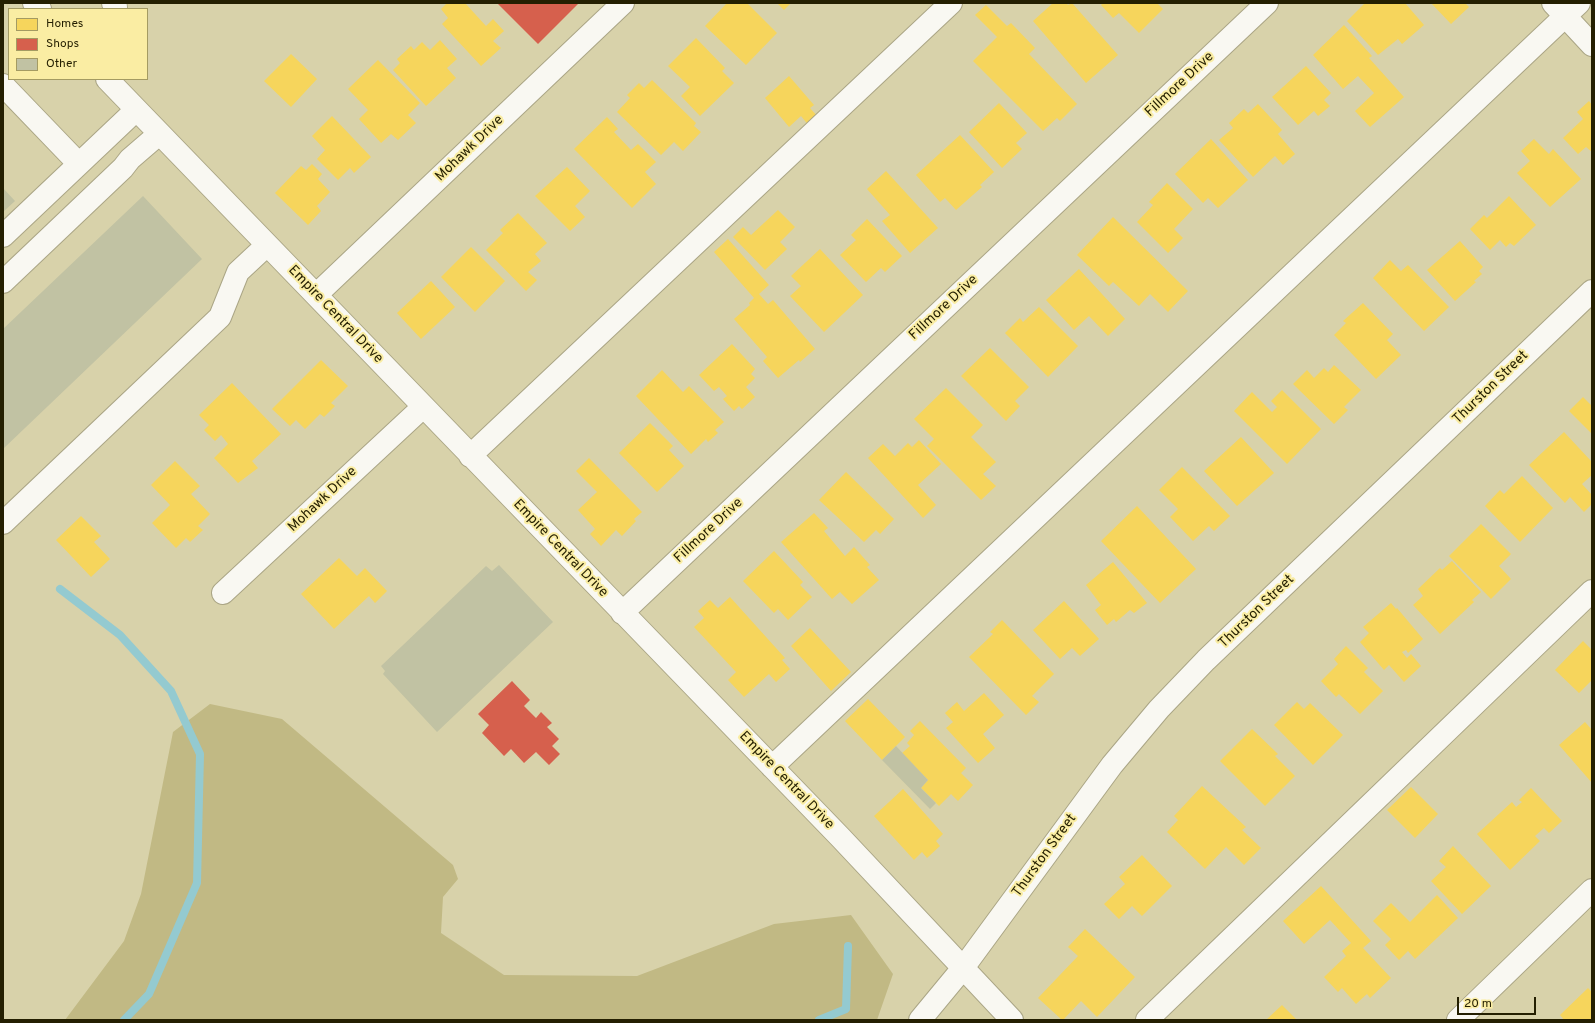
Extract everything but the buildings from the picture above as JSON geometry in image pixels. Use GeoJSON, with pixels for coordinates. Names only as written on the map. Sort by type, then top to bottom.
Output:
{"type":"FeatureCollection","features":[{"type":"Feature","properties":{"kind":"street","name":"Mohawk Drive"},"geometry":{"type":"LineString","coordinates":[[316,295],[623,3]]}},
{"type":"Feature","properties":{"kind":"street"},"geometry":{"type":"LineString","coordinates":[[470,456],[951,3]]}},
{"type":"Feature","properties":{"kind":"street","name":"Fillmore Drive"},"geometry":{"type":"LineString","coordinates":[[622,613],[1267,3]]}},
{"type":"Feature","properties":{"kind":"street"},"geometry":{"type":"LineString","coordinates":[[772,767],[1565,7],[1592,45]]}},
{"type":"Feature","properties":{"kind":"street","name":"Empire Central Drive"},"geometry":{"type":"LineString","coordinates":[[108,80],[772,767],[1012,1020]]}},
{"type":"Feature","properties":{"kind":"street"},"geometry":{"type":"LineString","coordinates":[[3,85],[80,164]]}},
{"type":"Feature","properties":{"kind":"street"},"geometry":{"type":"LineString","coordinates":[[3,236],[136,110]]}},
{"type":"Feature","properties":{"kind":"street"},"geometry":{"type":"LineString","coordinates":[[3,282],[123,168],[130,159],[159,134]]}},
{"type":"Feature","properties":{"kind":"street"},"geometry":{"type":"LineString","coordinates":[[3,523],[220,317],[238,272],[267,245]]}},
{"type":"Feature","properties":{"kind":"street","name":"Thurston Street"},"geometry":{"type":"LineString","coordinates":[[920,1020],[963,968],[1112,765],[1159,709],[1206,660],[1592,292]]}},
{"type":"Feature","properties":{"kind":"street","name":"Mohawk Drive"},"geometry":{"type":"LineString","coordinates":[[223,593],[423,407]]}},
{"type":"Feature","properties":{"kind":"street"},"geometry":{"type":"LineString","coordinates":[[1147,1020],[1592,591]]}},
{"type":"Feature","properties":{"kind":"street"},"geometry":{"type":"LineString","coordinates":[[1458,1020],[1592,890]]}},
{"type":"Feature","properties":{"kind":"shaded area"},"geometry":{"type":"Polygon","coordinates":[[[210,704],[282,719],[453,865],[458,879],[443,897],[441,933],[504,975],[637,976],[774,924],[851,915],[893,974],[877,1020],[65,1020],[124,941],[141,894],[173,732],[210,704]]]}},
{"type":"Feature","properties":{"kind":"waterway"},"geometry":{"type":"LineString","coordinates":[[60,589],[120,635],[171,691],[200,754],[197,883],[149,994],[124,1020]]}},
{"type":"Feature","properties":{"kind":"waterway"},"geometry":{"type":"LineString","coordinates":[[819,1020],[846,1009],[848,946]]}}]}
